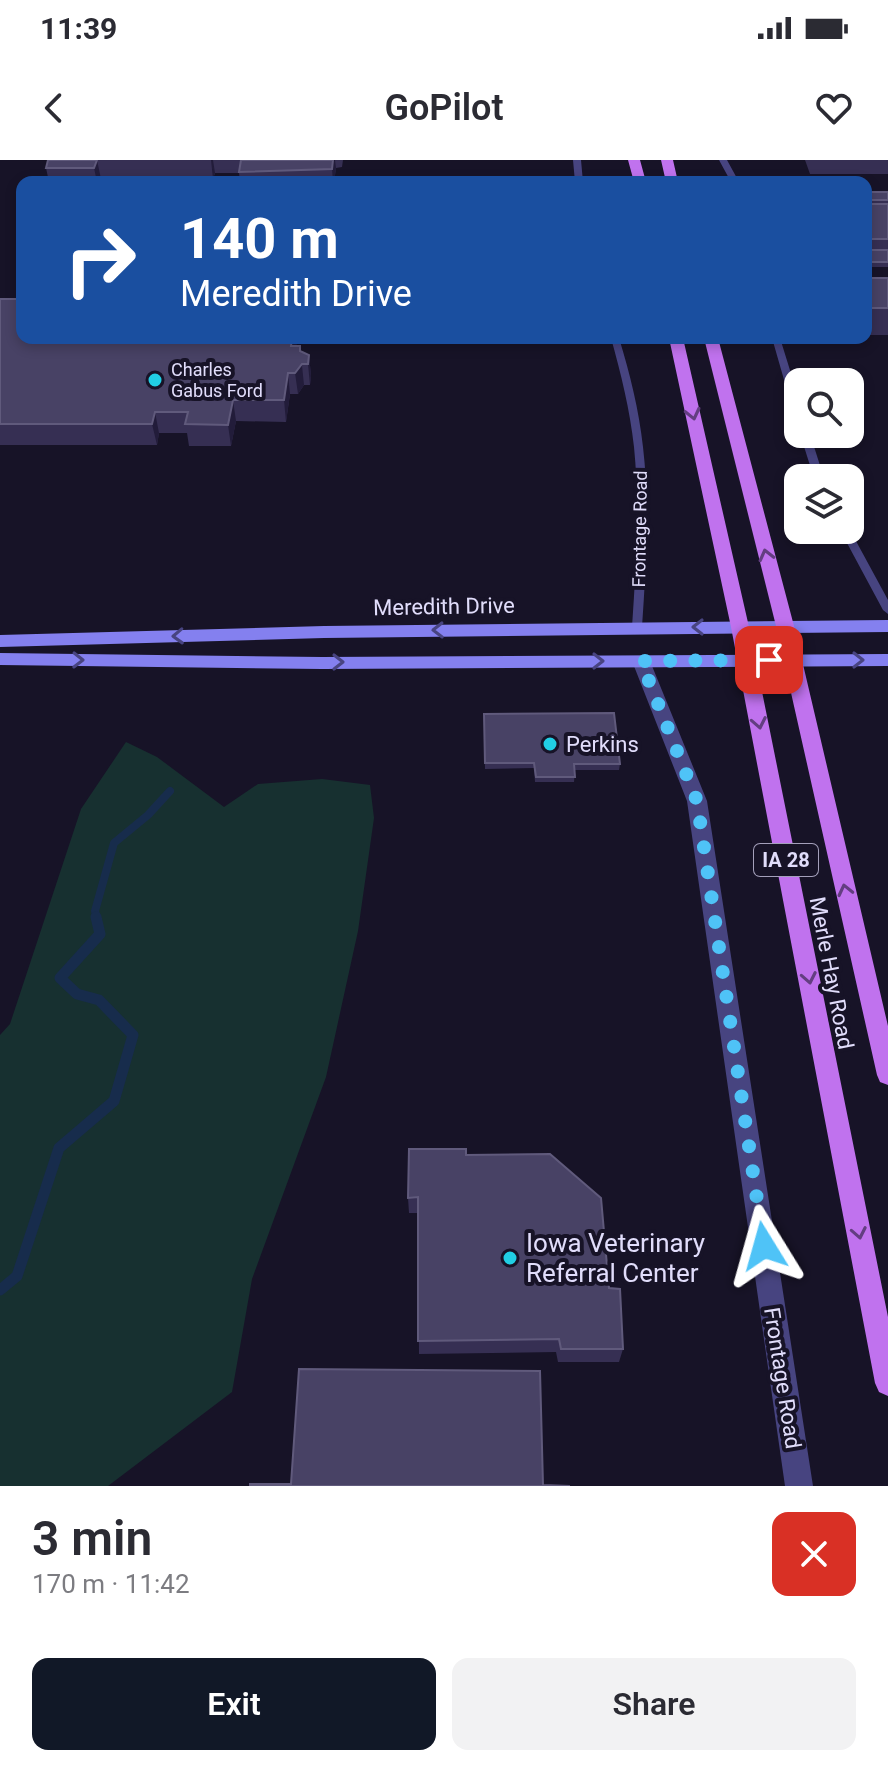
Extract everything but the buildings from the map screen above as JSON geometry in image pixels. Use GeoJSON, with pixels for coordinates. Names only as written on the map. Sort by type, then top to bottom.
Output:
{"type":"FeatureCollection","features":[{"type":"Feature","properties":{"kind":"main road","name":"Merle Hay Road"},"geometry":{"type":"LineString","coordinates":[[677,344],[747,660],[888,1383]]}},
{"type":"Feature","properties":{"kind":"main road","name":"Merle Hay Road"},"geometry":{"type":"LineString","coordinates":[[713,344],[785,626],[888,1075]]}},
{"type":"Feature","properties":{"kind":"main road","name":"Meredith Drive"},"geometry":{"type":"LineString","coordinates":[[0,641],[637,627],[888,626]]}},
{"type":"Feature","properties":{"kind":"main road"},"geometry":{"type":"LineString","coordinates":[[0,659],[322,663],[888,660]]}},
{"type":"Feature","properties":{"kind":"street","name":"Frontage Road"},"geometry":{"type":"LineString","coordinates":[[641,661],[697,801],[799,1486]]}},
{"type":"Feature","properties":{"kind":"lane","name":"Frontage Road"},"geometry":{"type":"LineString","coordinates":[[617,344],[642,462],[644,511],[637,627]]}},
{"type":"Feature","properties":{"kind":"lane"},"geometry":{"type":"LineString","coordinates":[[778,344],[785,368]]}},
{"type":"Feature","properties":{"kind":"lane"},"geometry":{"type":"LineString","coordinates":[[853,544],[888,610]]}},
{"type":"Feature","properties":{"kind":"green space"},"geometry":{"type":"Polygon","coordinates":[[[126,742],[157,757],[224,807],[258,784],[322,779],[370,785],[374,818],[358,931],[326,1077],[252,1279],[232,1392],[108,1486],[0,1486],[0,1035],[10,1024],[81,809],[126,742]]]}},
{"type":"Feature","properties":{"kind":"waterway"},"geometry":{"type":"LineString","coordinates":[[97,919],[95,911],[114,843],[148,815],[170,791]]}},
{"type":"Feature","properties":{"kind":"waterway"},"geometry":{"type":"LineString","coordinates":[[0,1290],[17,1276],[59,1148],[114,1101],[133,1035],[99,1000],[77,994],[60,978],[100,934],[96,917]]}},
{"type":"Feature","properties":{"kind":"place","name":"Charles Gabus Ford"},"geometry":{"type":"Point","coordinates":[155,380]}},
{"type":"Feature","properties":{"kind":"place","name":"Perkins"},"geometry":{"type":"Point","coordinates":[550,744]}},
{"type":"Feature","properties":{"kind":"place","name":"Iowa Veterinary Referral Center"},"geometry":{"type":"Point","coordinates":[510,1258]}},
{"type":"Feature","properties":{"kind":"route"},"geometry":{"type":"LineString","coordinates":[[764,1246],[697,801],[641,661],[769,660]]}}]}
